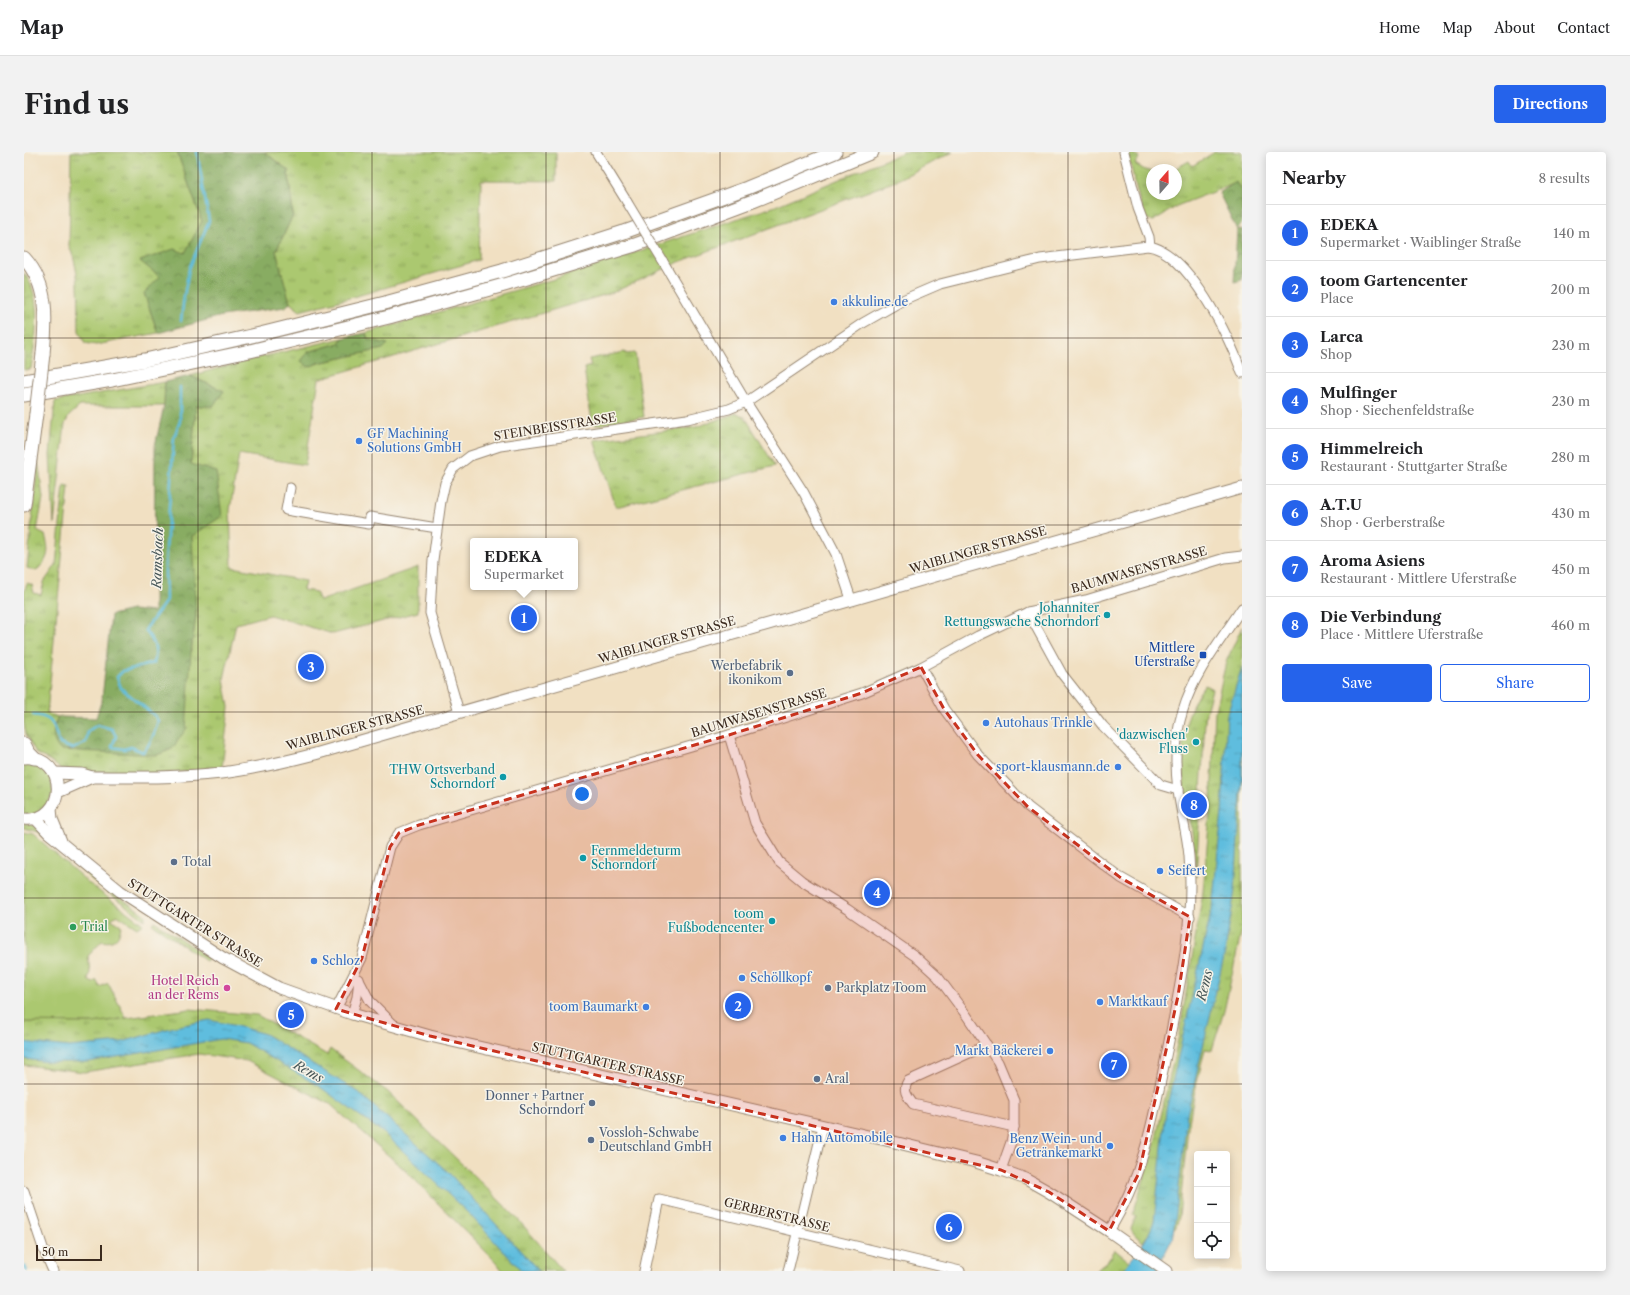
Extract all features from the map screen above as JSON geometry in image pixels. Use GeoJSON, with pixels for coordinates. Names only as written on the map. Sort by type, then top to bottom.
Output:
{"type":"FeatureCollection","features":[{"type":"Feature","properties":{"kind":"highway"},"geometry":{"type":"LineString","coordinates":[[24,381],[145,360],[260,334],[385,303],[502,271],[638,227],[747,188],[835,152]]}},
{"type":"Feature","properties":{"kind":"highway"},"geometry":{"type":"LineString","coordinates":[[24,395],[112,380],[250,351],[389,317],[504,285],[635,244],[753,201],[872,152]]}},
{"type":"Feature","properties":{"kind":"highway"},"geometry":{"type":"LineString","coordinates":[[24,258],[40,281],[44,295],[45,321],[43,354],[24,505]]}},
{"type":"Feature","properties":{"kind":"highway"},"geometry":{"type":"LineString","coordinates":[[24,744],[29,758]]}},
{"type":"Feature","properties":{"kind":"main road","name":"WAIBLINGER STRASSE"},"geometry":{"type":"LineString","coordinates":[[54,773],[82,774],[92,777],[157,778],[197,775],[266,766],[315,754],[628,665],[1242,488]]}},
{"type":"Feature","properties":{"kind":"main road"},"geometry":{"type":"LineString","coordinates":[[29,758],[46,764],[54,773],[58,784],[56,801],[51,808],[44,815],[30,819]]}},
{"type":"Feature","properties":{"kind":"main road","name":"WAIBLINGER STRASSE"},"geometry":{"type":"LineString","coordinates":[[58,792],[92,777]]}},
{"type":"Feature","properties":{"kind":"main road","name":"STUTTGARTER STRASSE"},"geometry":{"type":"LineString","coordinates":[[51,808],[52,819],[61,842]]}},
{"type":"Feature","properties":{"kind":"main road","name":"STUTTGARTER STRASSE"},"geometry":{"type":"LineString","coordinates":[[30,819],[49,832],[120,891],[223,958],[279,988],[336,1009],[396,1028],[574,1070],[955,1156],[1001,1170],[1026,1180],[1049,1192],[1109,1231],[1164,1270]]}},
{"type":"Feature","properties":{"kind":"street"},"geometry":{"type":"LineString","coordinates":[[596,152],[746,402],[804,493],[831,542],[852,600]]}},
{"type":"Feature","properties":{"kind":"street"},"geometry":{"type":"LineString","coordinates":[[1124,152],[1138,208],[1147,231],[1150,246],[1167,254],[1189,275],[1208,301],[1220,323],[1242,373]]}},
{"type":"Feature","properties":{"kind":"street","name":"STEINBEISSTRASSE"},"geometry":{"type":"LineString","coordinates":[[459,712],[430,613],[437,528],[445,483],[453,470],[470,456],[500,446],[687,419],[729,409],[746,402],[863,323],[906,298],[940,284],[1040,258],[1150,246]]}},
{"type":"Feature","properties":{"kind":"street"},"geometry":{"type":"LineString","coordinates":[[290,488],[286,510],[369,524],[370,517],[437,528]]}},
{"type":"Feature","properties":{"kind":"street"},"geometry":{"type":"LineString","coordinates":[[1229,492],[1242,494]]}},
{"type":"Feature","properties":{"kind":"street","name":"BAUMWASENSTRASSE"},"geometry":{"type":"LineString","coordinates":[[352,1014],[357,997],[362,958],[390,847],[399,833],[419,825],[729,735],[862,693],[921,667],[978,636],[1028,612],[1086,600],[1225,558],[1242,556]]}},
{"type":"Feature","properties":{"kind":"street"},"geometry":{"type":"LineString","coordinates":[[1109,1231],[1122,1211],[1139,1172],[1153,1116],[1178,996],[1190,917],[1189,856],[1178,790],[1176,757],[1182,710],[1197,675],[1242,608]]}},
{"type":"Feature","properties":{"kind":"street"},"geometry":{"type":"LineString","coordinates":[[1028,612],[1062,674],[1103,726],[1162,785],[1178,790]]}},
{"type":"Feature","properties":{"kind":"street"},"geometry":{"type":"LineString","coordinates":[[921,667],[944,709],[978,755],[1028,807],[1121,878],[1190,917]]}},
{"type":"Feature","properties":{"kind":"street"},"geometry":{"type":"LineString","coordinates":[[729,735],[755,823],[779,862],[802,881],[847,909],[915,956],[938,977],[967,1016],[998,1062],[1014,1100],[1014,1127],[1011,1142],[1001,1170]]}},
{"type":"Feature","properties":{"kind":"street","name":"BAUMWASENSTRASSE"},"geometry":{"type":"LineString","coordinates":[[336,1009],[362,958]]}},
{"type":"Feature","properties":{"kind":"street"},"geometry":{"type":"LineString","coordinates":[[359,980],[370,1002],[396,1028]]}},
{"type":"Feature","properties":{"kind":"street"},"geometry":{"type":"LineString","coordinates":[[986,1045],[908,1081],[905,1086],[906,1095],[913,1104],[1014,1127]]}},
{"type":"Feature","properties":{"kind":"street"},"geometry":{"type":"LineString","coordinates":[[788,1271],[796,1232],[823,1126]]}},
{"type":"Feature","properties":{"kind":"street"},"geometry":{"type":"LineString","coordinates":[[24,1191],[43,1248],[53,1271]]}},
{"type":"Feature","properties":{"kind":"street","name":"GERBERSTRASSE"},"geometry":{"type":"LineString","coordinates":[[644,1271],[659,1199],[960,1271]]}},
{"type":"Feature","properties":{"kind":"highlighted area"},"geometry":{"type":"Polygon","coordinates":[[[921,667],[944,709],[978,755],[1028,807],[1121,878],[1190,917],[1178,996],[1139,1173],[1109,1231],[1049,1192],[1001,1170],[430,1036],[336,1009],[362,958],[390,847],[399,833],[419,825],[729,735],[862,693],[921,667]]]}},
{"type":"Feature","properties":{"kind":"green space"},"geometry":{"type":"Polygon","coordinates":[[[71,152],[177,152],[202,221],[185,254],[141,261],[160,277],[144,293],[158,333],[96,345],[85,343],[79,331],[77,277],[73,256],[69,246],[71,152]]]}},
{"type":"Feature","properties":{"kind":"green space"},"geometry":{"type":"Polygon","coordinates":[[[177,152],[264,152],[288,170],[293,215],[276,251],[290,303],[285,307],[222,316],[158,333],[144,293],[160,277],[140,261],[174,249],[185,253],[202,221],[177,152]]]}},
{"type":"Feature","properties":{"kind":"green space"},"geometry":{"type":"Polygon","coordinates":[[[264,152],[556,152],[556,181],[481,180],[479,260],[300,311],[290,303],[276,251],[293,215],[288,170],[264,152]]]}},
{"type":"Feature","properties":{"kind":"green space"},"geometry":{"type":"Polygon","coordinates":[[[904,152],[953,152],[893,182],[679,262],[614,292],[319,379],[305,465],[239,454],[230,510],[232,567],[305,581],[303,590],[316,592],[320,601],[418,567],[418,612],[333,634],[270,615],[236,624],[224,679],[229,707],[222,768],[159,774],[62,770],[49,760],[36,753],[26,734],[24,723],[24,592],[27,583],[32,585],[34,593],[41,595],[44,582],[56,565],[64,485],[69,486],[47,713],[58,717],[53,727],[60,750],[191,652],[196,615],[192,554],[191,464],[196,406],[224,391],[190,376],[249,360],[343,338],[339,343],[308,352],[309,367],[318,363],[382,349],[387,344],[368,339],[366,333],[551,280],[773,207],[904,152]]]}},
{"type":"Feature","properties":{"kind":"green space"},"geometry":{"type":"Polygon","coordinates":[[[1132,152],[1139,158],[1135,164],[1146,170],[1146,200],[1182,200],[1182,165],[1189,161],[1192,166],[1215,152],[1242,152],[1242,192],[1236,183],[1179,205],[1153,221],[1144,218],[1128,155],[1132,152]]]}},
{"type":"Feature","properties":{"kind":"green space"},"geometry":{"type":"Polygon","coordinates":[[[1236,182],[1242,192],[1242,222],[1237,230],[1219,193],[1236,182]]]}},
{"type":"Feature","properties":{"kind":"green space"},"geometry":{"type":"Polygon","coordinates":[[[1242,229],[1242,280],[1234,282],[1237,230],[1242,229]]]}},
{"type":"Feature","properties":{"kind":"green space"},"geometry":{"type":"Polygon","coordinates":[[[24,273],[30,283],[34,295],[36,307],[36,332],[31,369],[24,370],[24,273]]]}},
{"type":"Feature","properties":{"kind":"green space"},"geometry":{"type":"Polygon","coordinates":[[[366,333],[368,339],[388,344],[383,349],[318,363],[309,367],[301,361],[308,352],[339,343],[343,338],[366,333]]]}},
{"type":"Feature","properties":{"kind":"green space"},"geometry":{"type":"Polygon","coordinates":[[[625,352],[626,354],[635,353],[644,417],[596,425],[592,422],[584,368],[591,366],[589,359],[625,352]]]}},
{"type":"Feature","properties":{"kind":"green space"},"geometry":{"type":"Polygon","coordinates":[[[190,376],[224,391],[213,406],[196,406],[191,464],[216,472],[222,516],[192,536],[196,615],[191,652],[186,729],[172,749],[157,755],[60,750],[55,742],[53,734],[58,717],[96,718],[102,699],[111,615],[132,610],[154,612],[155,446],[164,406],[165,382],[190,376]]]}},
{"type":"Feature","properties":{"kind":"green space"},"geometry":{"type":"Polygon","coordinates":[[[165,382],[164,406],[80,406],[69,416],[65,424],[54,524],[50,455],[55,401],[165,382]]]}},
{"type":"Feature","properties":{"kind":"green space"},"geometry":{"type":"Polygon","coordinates":[[[737,413],[745,417],[775,466],[616,507],[594,440],[696,427],[737,413]]]}},
{"type":"Feature","properties":{"kind":"green space"},"geometry":{"type":"Polygon","coordinates":[[[38,460],[43,498],[37,531],[45,535],[48,551],[44,563],[36,571],[27,568],[38,460]]]}},
{"type":"Feature","properties":{"kind":"green space"},"geometry":{"type":"Polygon","coordinates":[[[1242,627],[1242,929],[1224,1011],[1212,1050],[1205,1049],[1194,1095],[1188,1128],[1179,1217],[1176,1227],[1172,1232],[1147,1236],[1143,1242],[1131,1229],[1136,1216],[1133,1214],[1154,1147],[1179,1035],[1203,892],[1211,802],[1215,711],[1226,662],[1242,627]]]}},
{"type":"Feature","properties":{"kind":"green space"},"geometry":{"type":"Polygon","coordinates":[[[1205,685],[1212,689],[1205,721],[1196,877],[1193,837],[1184,786],[1182,759],[1184,733],[1187,720],[1197,696],[1205,685]]]}},
{"type":"Feature","properties":{"kind":"green space"},"geometry":{"type":"Polygon","coordinates":[[[24,762],[32,762],[47,770],[51,777],[53,795],[43,810],[35,814],[24,814],[24,762]]]}},
{"type":"Feature","properties":{"kind":"green space"},"geometry":{"type":"Polygon","coordinates":[[[24,823],[39,829],[102,884],[145,915],[145,920],[98,885],[38,832],[24,828],[24,823]]]}},
{"type":"Feature","properties":{"kind":"green space","name":"Trial"},"geometry":{"type":"Polygon","coordinates":[[[24,832],[33,834],[91,885],[143,924],[137,928],[117,915],[111,919],[121,925],[116,939],[106,942],[102,941],[88,956],[90,972],[88,980],[93,983],[96,980],[100,987],[108,983],[126,1018],[93,1023],[24,1022],[24,832]]]}},
{"type":"Feature","properties":{"kind":"green space"},"geometry":{"type":"Polygon","coordinates":[[[154,921],[209,958],[206,961],[152,924],[154,921]]]}},
{"type":"Feature","properties":{"kind":"green space"},"geometry":{"type":"Polygon","coordinates":[[[189,1009],[257,1015],[327,1055],[330,1049],[388,1092],[514,1215],[563,1271],[503,1271],[496,1262],[406,1171],[330,1104],[247,1061],[199,1054],[84,1072],[24,1065],[24,1022],[93,1023],[189,1009]]]}},
{"type":"Feature","properties":{"kind":"green space"},"geometry":{"type":"Polygon","coordinates":[[[1115,1250],[1141,1271],[1095,1271],[1107,1262],[1115,1250]]]}},
{"type":"Feature","properties":{"kind":"water","name":"Rems"},"geometry":{"type":"Polygon","coordinates":[[[1242,667],[1242,777],[1235,890],[1225,952],[1187,1115],[1172,1239],[1156,1271],[1121,1271],[1131,1261],[1140,1248],[1152,1228],[1154,1221],[1166,1110],[1212,908],[1222,812],[1227,714],[1242,667]]]}},
{"type":"Feature","properties":{"kind":"water","name":"Rems"},"geometry":{"type":"Polygon","coordinates":[[[209,1020],[265,1034],[359,1093],[448,1172],[539,1271],[522,1271],[469,1214],[385,1134],[320,1087],[246,1043],[221,1039],[88,1062],[49,1062],[24,1059],[24,1042],[69,1047],[122,1042],[174,1027],[209,1020]]]}},
{"type":"Feature","properties":{"kind":"waterway","name":"Ramsbach"},"geometry":{"type":"LineString","coordinates":[[181,321],[189,269],[209,221],[197,152]]}},
{"type":"Feature","properties":{"kind":"waterway","name":"Ramsbach"},"geometry":{"type":"LineString","coordinates":[[33,715],[49,720],[54,727],[60,744],[73,749],[86,742],[88,731],[97,725],[112,729],[116,736],[112,747],[124,749],[131,747],[143,752],[152,738],[158,721],[155,716],[121,688],[117,677],[123,671],[154,663],[156,653],[154,645],[145,630],[166,601],[165,565],[174,437],[180,421],[180,387]]}},
{"type":"Feature","properties":{"kind":"waterway"},"geometry":{"type":"LineString","coordinates":[[24,1266],[26,1271]]}},
{"type":"Feature","properties":{"kind":"place","name":"akkuline.de"},"geometry":{"type":"Point","coordinates":[834,302]}},
{"type":"Feature","properties":{"kind":"place","name":"GF Machining Solutions GmbH"},"geometry":{"type":"Point","coordinates":[359,441]}},
{"type":"Feature","properties":{"kind":"place","name":"Johanniter Rettungswache Schorndorf"},"geometry":{"type":"Point","coordinates":[1107,615]}},
{"type":"Feature","properties":{"kind":"place","name":"EDEKA"},"geometry":{"type":"Point","coordinates":[524,618]}},
{"type":"Feature","properties":{"kind":"place","name":"Mittlere Uferstraße"},"geometry":{"type":"Point","coordinates":[1203,655]}},
{"type":"Feature","properties":{"kind":"place","name":"Larca"},"geometry":{"type":"Point","coordinates":[311,667]}},
{"type":"Feature","properties":{"kind":"place","name":"Werbefabrik ikonikom"},"geometry":{"type":"Point","coordinates":[790,673]}},
{"type":"Feature","properties":{"kind":"place","name":"Autohaus Trinkle"},"geometry":{"type":"Point","coordinates":[986,723]}},
{"type":"Feature","properties":{"kind":"place","name":"'dazwischen' Fluss"},"geometry":{"type":"Point","coordinates":[1196,742]}},
{"type":"Feature","properties":{"kind":"place","name":"sport-klausmann.de"},"geometry":{"type":"Point","coordinates":[1118,767]}},
{"type":"Feature","properties":{"kind":"place","name":"THW Ortsverband Schorndorf"},"geometry":{"type":"Point","coordinates":[503,777]}},
{"type":"Feature","properties":{"kind":"place","name":"Die Verbindung"},"geometry":{"type":"Point","coordinates":[1194,805]}},
{"type":"Feature","properties":{"kind":"place","name":"Fernmeldeturm Schorndorf"},"geometry":{"type":"Point","coordinates":[583,858]}},
{"type":"Feature","properties":{"kind":"place","name":"Total"},"geometry":{"type":"Point","coordinates":[174,862]}},
{"type":"Feature","properties":{"kind":"place","name":"Seifert"},"geometry":{"type":"Point","coordinates":[1160,871]}},
{"type":"Feature","properties":{"kind":"place","name":"Mulfinger"},"geometry":{"type":"Point","coordinates":[877,893]}},
{"type":"Feature","properties":{"kind":"place","name":"toom Fußbodencenter"},"geometry":{"type":"Point","coordinates":[772,921]}},
{"type":"Feature","properties":{"kind":"place","name":"Trial"},"geometry":{"type":"Point","coordinates":[73,927]}},
{"type":"Feature","properties":{"kind":"place","name":"Schloz"},"geometry":{"type":"Point","coordinates":[314,961]}},
{"type":"Feature","properties":{"kind":"place","name":"Schöllkopf"},"geometry":{"type":"Point","coordinates":[742,978]}},
{"type":"Feature","properties":{"kind":"place","name":"Hotel Reich an der Rems"},"geometry":{"type":"Point","coordinates":[227,988]}},
{"type":"Feature","properties":{"kind":"place","name":"Parkplatz Toom"},"geometry":{"type":"Point","coordinates":[828,988]}},
{"type":"Feature","properties":{"kind":"place","name":"Marktkauf"},"geometry":{"type":"Point","coordinates":[1100,1002]}},
{"type":"Feature","properties":{"kind":"place","name":"toom Gartencenter"},"geometry":{"type":"Point","coordinates":[738,1006]}},
{"type":"Feature","properties":{"kind":"place","name":"toom Baumarkt"},"geometry":{"type":"Point","coordinates":[646,1007]}},
{"type":"Feature","properties":{"kind":"place","name":"Himmelreich"},"geometry":{"type":"Point","coordinates":[291,1015]}},
{"type":"Feature","properties":{"kind":"place","name":"Markt Bäckerei"},"geometry":{"type":"Point","coordinates":[1050,1051]}},
{"type":"Feature","properties":{"kind":"place","name":"Aroma Asiens"},"geometry":{"type":"Point","coordinates":[1114,1065]}},
{"type":"Feature","properties":{"kind":"place","name":"Aral"},"geometry":{"type":"Point","coordinates":[817,1079]}},
{"type":"Feature","properties":{"kind":"place","name":"Donner + Partner Schorndorf"},"geometry":{"type":"Point","coordinates":[592,1103]}},
{"type":"Feature","properties":{"kind":"place","name":"Hahn Automobile"},"geometry":{"type":"Point","coordinates":[783,1138]}},
{"type":"Feature","properties":{"kind":"place","name":"Vossloh-Schwabe Deutschland GmbH"},"geometry":{"type":"Point","coordinates":[591,1140]}},
{"type":"Feature","properties":{"kind":"place","name":"Benz Wein- und Getränkemarkt"},"geometry":{"type":"Point","coordinates":[1110,1146]}},
{"type":"Feature","properties":{"kind":"place","name":"A.T.U"},"geometry":{"type":"Point","coordinates":[949,1227]}}]}
